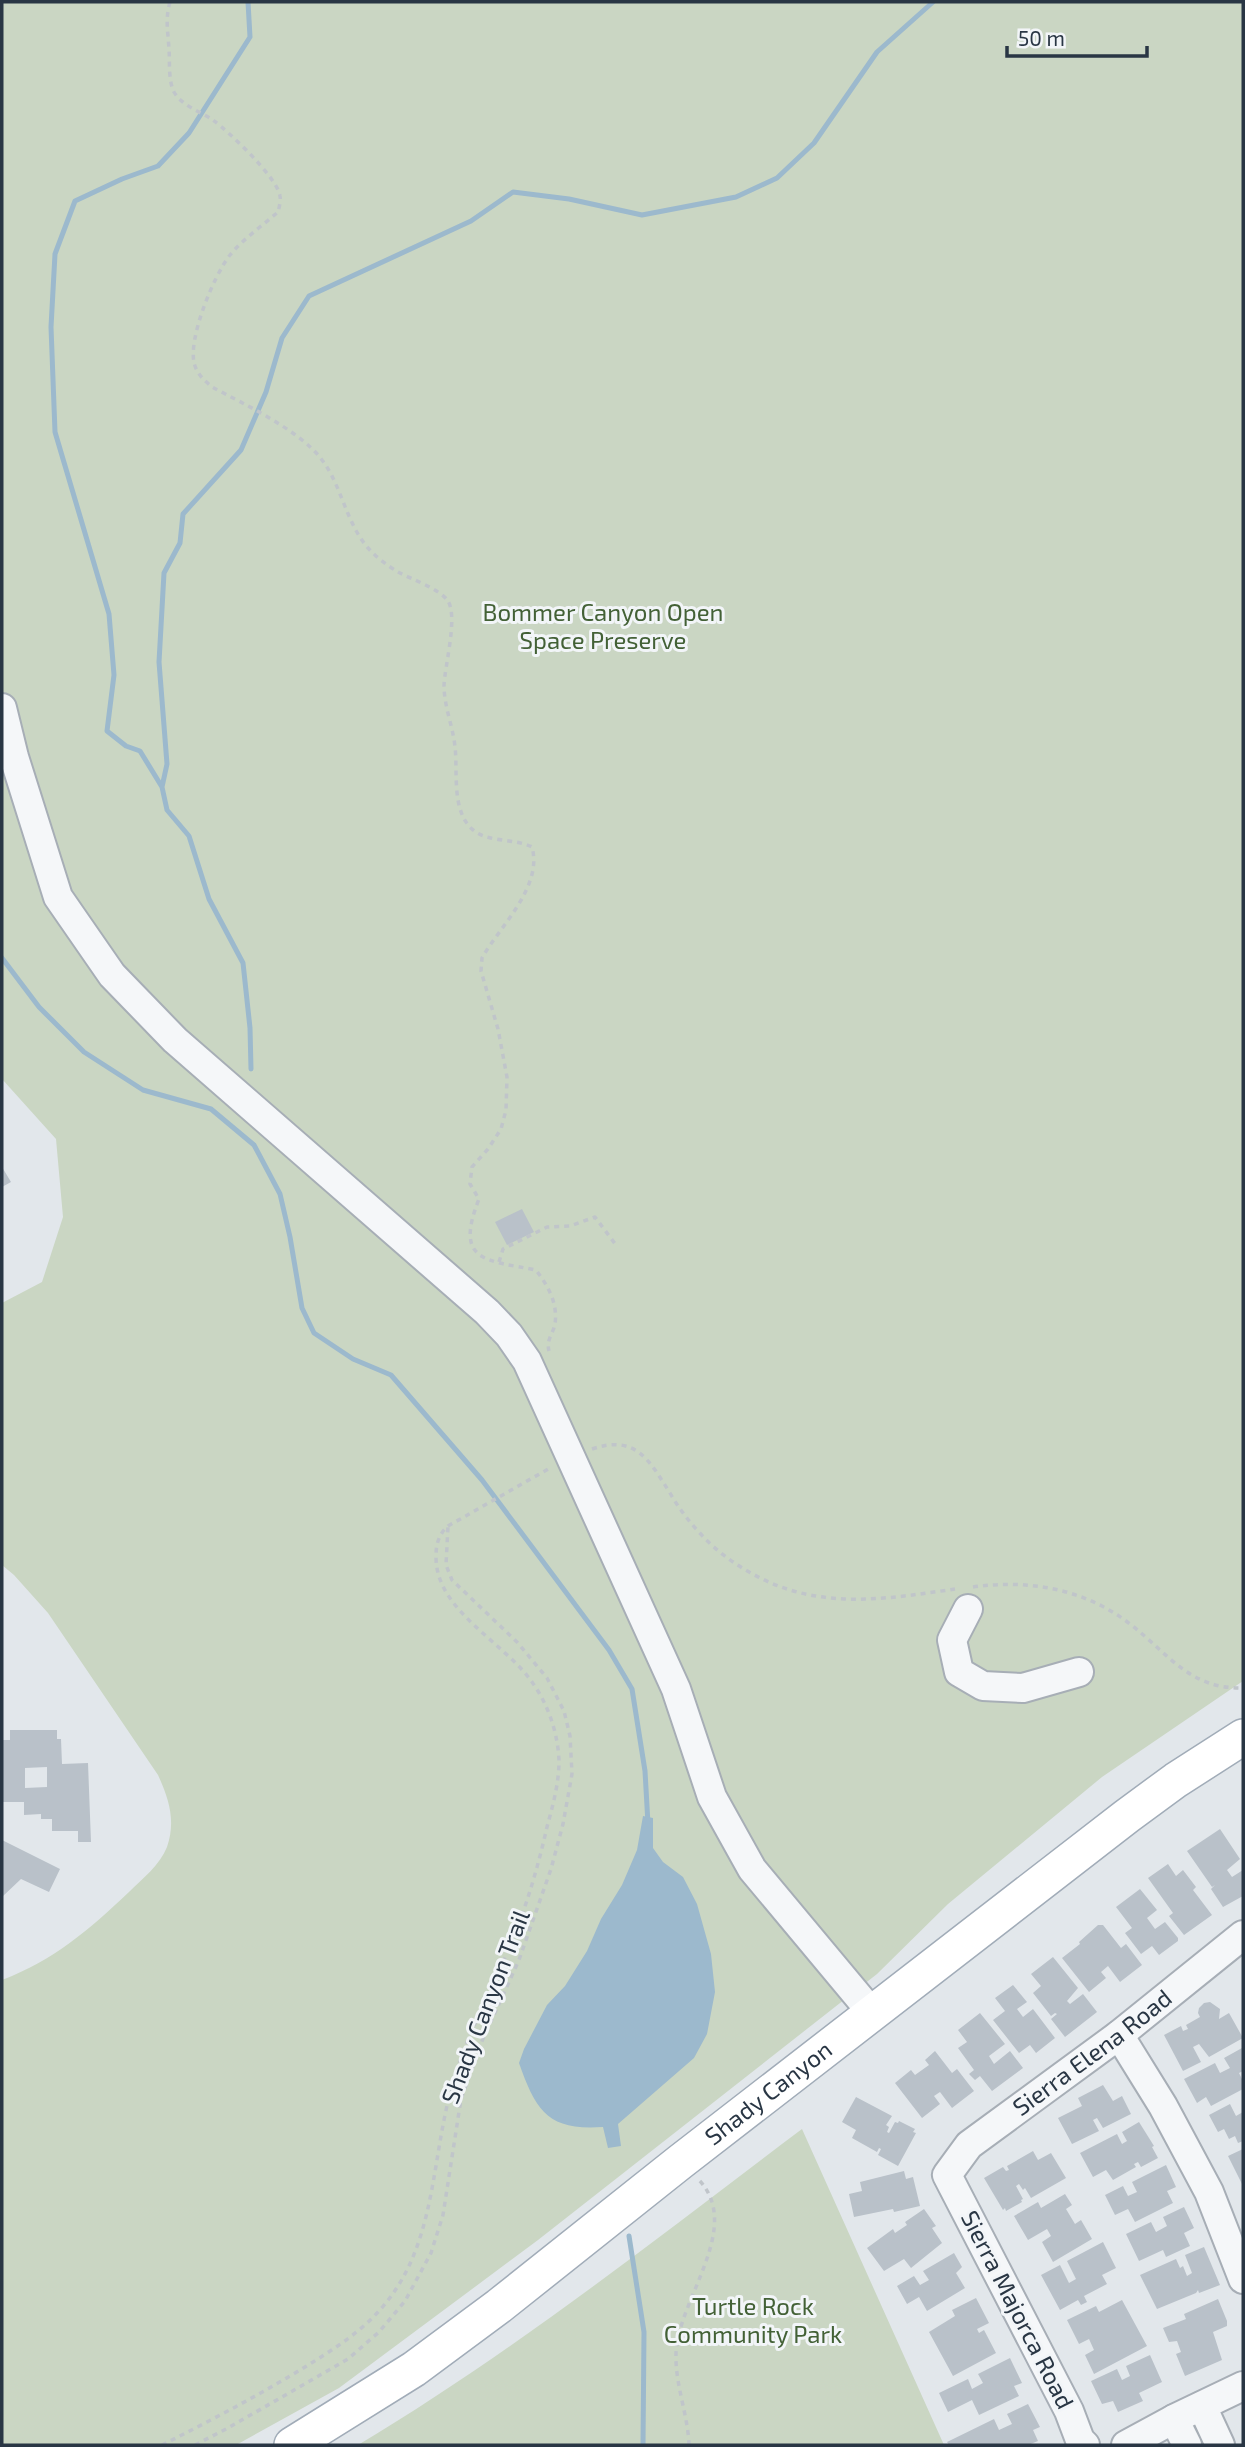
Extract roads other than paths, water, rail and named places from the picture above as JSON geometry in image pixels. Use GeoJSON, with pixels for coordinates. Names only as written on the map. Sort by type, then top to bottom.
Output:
{"type":"FeatureCollection","features":[{"type":"Feature","properties":{"kind":"main road","name":"Shady Canyon"},"geometry":{"type":"LineString","coordinates":[[292,2445],[414,2369],[467,2330],[1127,1816],[1176,1780],[1243,1737]]}},
{"type":"Feature","properties":{"kind":"street"},"geometry":{"type":"LineString","coordinates":[[2,708],[14,757],[58,897],[112,975],[175,1040],[443,1272],[509,1335],[527,1362],[676,1689],[712,1797],[752,1869],[873,2014]]}},
{"type":"Feature","properties":{"kind":"street"},"geometry":{"type":"LineString","coordinates":[[959,1599],[952,1640],[959,1672],[983,1686],[1023,1688],[1079,1672]]}},
{"type":"Feature","properties":{"kind":"street","name":"Sierra Elena Road"},"geometry":{"type":"LineString","coordinates":[[947,2175],[969,2146],[1119,2035],[1243,1935]]}},
{"type":"Feature","properties":{"kind":"street"},"geometry":{"type":"LineString","coordinates":[[1119,2035],[1163,2106],[1209,2192],[1243,2278]]}},
{"type":"Feature","properties":{"kind":"street","name":"Sierra Majorca Road"},"geometry":{"type":"LineString","coordinates":[[947,2175],[1069,2411],[1080,2440],[1085,2445]]}},
{"type":"Feature","properties":{"kind":"street"},"geometry":{"type":"LineString","coordinates":[[1126,2445],[1243,2386]]}},
{"type":"Feature","properties":{"kind":"street"},"geometry":{"type":"LineString","coordinates":[[1202,2406],[1220,2445]]}},
{"type":"Feature","properties":{"kind":"street"},"geometry":{"type":"LineString","coordinates":[[1174,2419],[1187,2445]]}},
{"type":"Feature","properties":{"kind":"water"},"geometry":{"type":"Polygon","coordinates":[[[643,1816],[653,1818],[653,1848],[663,1862],[683,1877],[697,1904],[711,1954],[715,1992],[707,2034],[694,2058],[618,2124],[621,2146],[608,2148],[603,2127],[569,2125],[547,2114],[532,2094],[519,2063],[547,2005],[565,1986],[587,1951],[601,1919],[622,1885],[637,1850],[643,1816]]]}},
{"type":"Feature","properties":{"kind":"waterway"},"geometry":{"type":"LineString","coordinates":[[162,787],[140,751],[126,746],[107,731],[114,675],[109,614],[55,432],[51,327],[55,254],[75,201],[158,166],[189,133],[250,37],[248,2]]}},
{"type":"Feature","properties":{"kind":"waterway"},"geometry":{"type":"LineString","coordinates":[[251,1069],[243,963],[209,899],[189,836],[167,810],[162,787],[167,764],[159,662],[164,573],[180,543],[183,514],[241,450],[266,392],[282,338],[309,296],[471,221],[513,192],[569,199],[642,215],[736,197],[777,178],[814,143],[877,52],[933,2]]}},
{"type":"Feature","properties":{"kind":"waterway"},"geometry":{"type":"LineString","coordinates":[[2,958],[39,1007],[84,1052],[143,1090],[211,1109],[254,1145],[280,1194],[302,1308],[314,1333],[353,1359],[391,1375],[482,1480],[609,1650],[632,1689],[645,1771],[648,1824]]}},
{"type":"Feature","properties":{"kind":"waterway"},"geometry":{"type":"LineString","coordinates":[[629,2236],[644,2332],[643,2445]]}},
{"type":"Feature","properties":{"kind":"park label","name":"Bommer Canyon Open Space Preserve"},"geometry":{"type":"Point","coordinates":[603,627]}},
{"type":"Feature","properties":{"kind":"park label","name":"Turtle Rock Community Park"},"geometry":{"type":"Point","coordinates":[753,2321]}}]}
